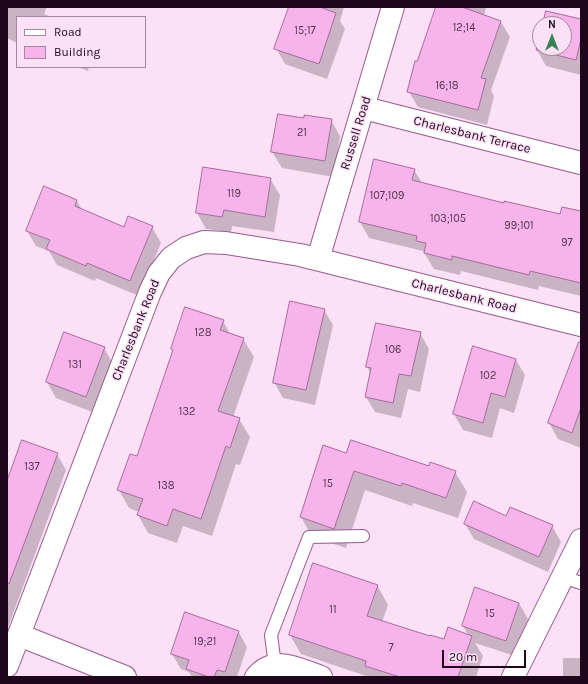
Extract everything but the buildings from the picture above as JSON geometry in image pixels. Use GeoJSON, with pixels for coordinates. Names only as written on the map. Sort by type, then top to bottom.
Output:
{"type":"FeatureCollection","features":[{"type":"Feature","properties":{"kind":"street","name":"Russell Road"},"geometry":{"type":"LineString","coordinates":[[318,260],[393,7]]}},
{"type":"Feature","properties":{"kind":"street","name":"Charlesbank Terrace"},"geometry":{"type":"LineString","coordinates":[[364,108],[581,163]]}},
{"type":"Feature","properties":{"kind":"street","name":"Charlesbank Road"},"geometry":{"type":"LineString","coordinates":[[7,666],[150,292],[159,273],[171,258],[186,248],[204,242],[245,245],[318,260],[581,325]]}},
{"type":"Feature","properties":{"kind":"street"},"geometry":{"type":"LineString","coordinates":[[513,677],[572,580],[581,540]]}},
{"type":"Feature","properties":{"kind":"street"},"geometry":{"type":"LineString","coordinates":[[19,635],[125,677]]}},
{"type":"Feature","properties":{"kind":"street"},"geometry":{"type":"LineString","coordinates":[[256,677],[267,667],[280,664],[321,677]]}},
{"type":"Feature","properties":{"kind":"lane"},"geometry":{"type":"LineString","coordinates":[[275,665],[271,635],[309,537],[363,536]]}}]}
